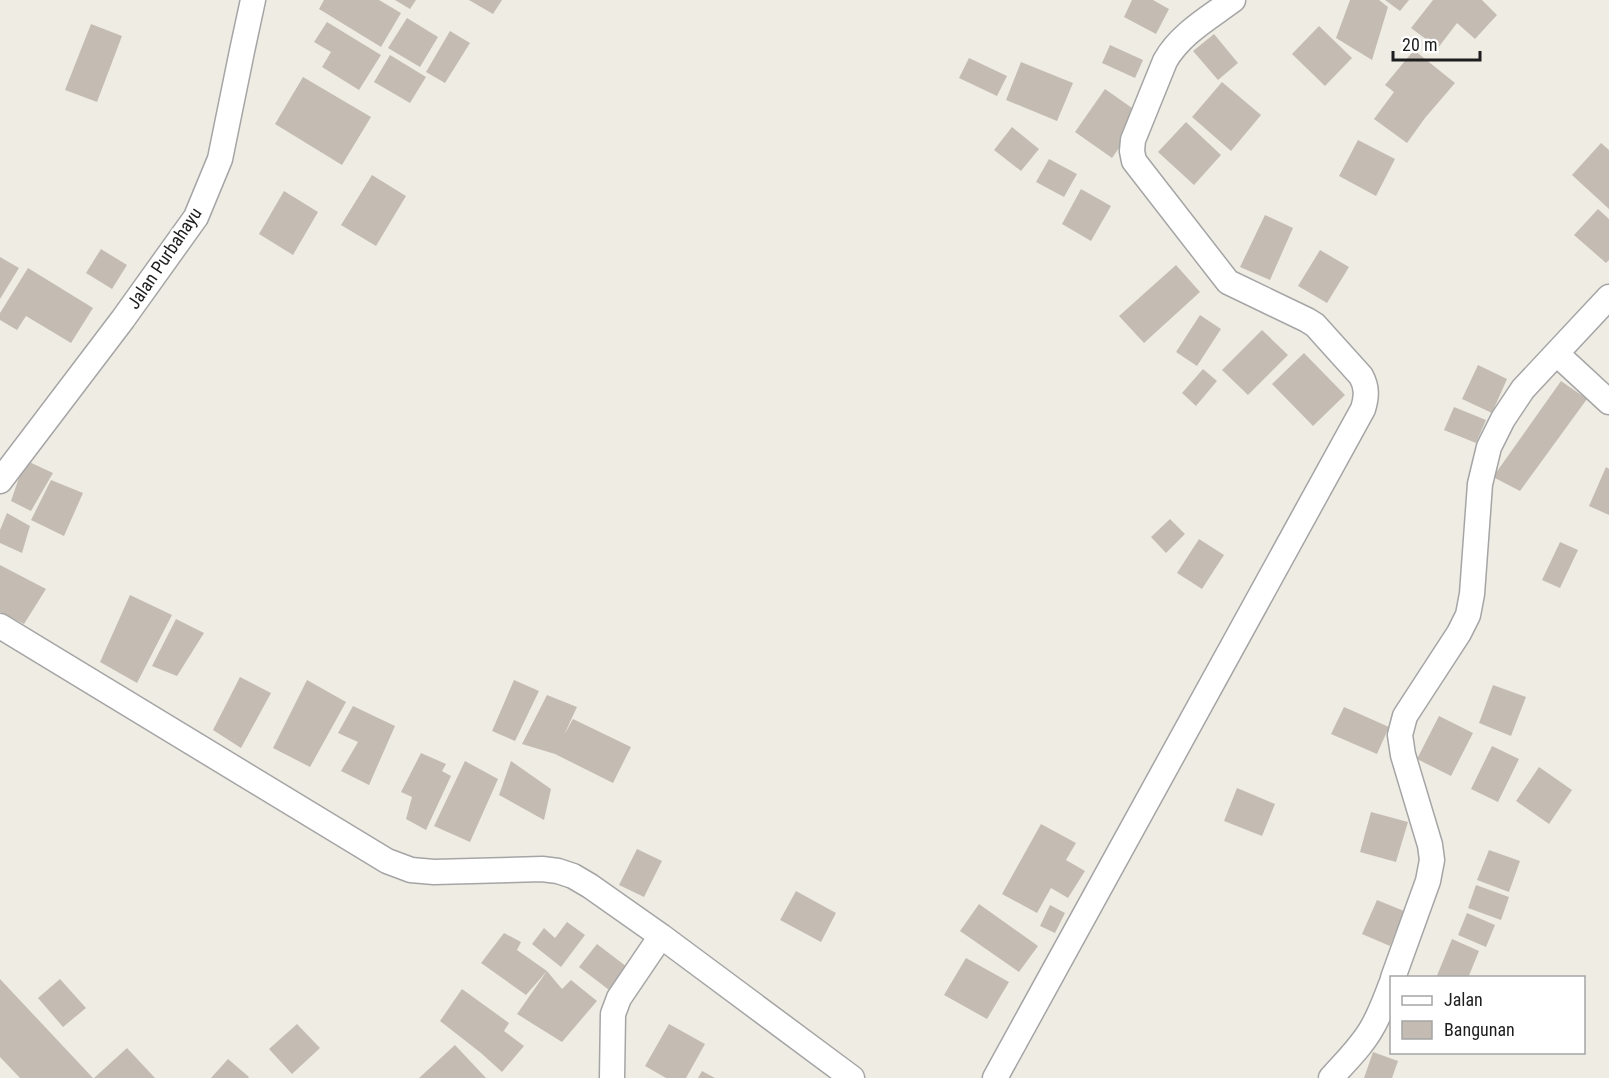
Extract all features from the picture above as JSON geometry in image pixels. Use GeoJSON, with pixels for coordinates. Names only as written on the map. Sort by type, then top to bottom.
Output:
{"type":"FeatureCollection","features":[{"type":"Feature","properties":{"kind":"street","name":"Jalan Purbahayu"},"geometry":{"type":"LineString","coordinates":[[0,481],[123,319],[196,217],[220,159],[253,0]]}},
{"type":"Feature","properties":{"kind":"street"},"geometry":{"type":"LineString","coordinates":[[995,1078],[1363,409],[1366,398],[1366,386],[1361,376],[1315,325],[1228,282],[1134,161],[1133,140],[1172,49],[1233,0]]}},
{"type":"Feature","properties":{"kind":"street"},"geometry":{"type":"LineString","coordinates":[[1393,976],[1428,881],[1432,860],[1430,845],[1403,755],[1400,735],[1405,716],[1459,633],[1468,615],[1473,594],[1480,484],[1489,447],[1503,419],[1523,390],[1609,297]]}},
{"type":"Feature","properties":{"kind":"street"},"geometry":{"type":"LineString","coordinates":[[1557,354],[1609,402]]}},
{"type":"Feature","properties":{"kind":"street"},"geometry":{"type":"LineString","coordinates":[[0,626],[387,861],[411,870],[434,872],[542,869],[573,876],[661,936],[852,1078]]}},
{"type":"Feature","properties":{"kind":"street"},"geometry":{"type":"LineString","coordinates":[[612,1078],[615,1006],[661,936]]}},
{"type":"Feature","properties":{"kind":"street"},"geometry":{"type":"LineString","coordinates":[[1331,1078],[1372,1028],[1380,1014],[1390,986]]}},
{"type":"Feature","properties":{"kind":"building"},"geometry":{"type":"Polygon","coordinates":[[[324,0],[379,0],[401,13],[381,47],[319,9],[324,0]]]}},
{"type":"Feature","properties":{"kind":"building"},"geometry":{"type":"Polygon","coordinates":[[[395,0],[416,0],[410,9],[395,0]]]}},
{"type":"Feature","properties":{"kind":"building"},"geometry":{"type":"Polygon","coordinates":[[[469,0],[502,0],[493,14],[469,0]]]}},
{"type":"Feature","properties":{"kind":"building"},"geometry":{"type":"Polygon","coordinates":[[[1132,0],[1153,0],[1169,9],[1156,34],[1124,17],[1132,0]]]}},
{"type":"Feature","properties":{"kind":"building"},"geometry":{"type":"Polygon","coordinates":[[[1350,0],[1379,0],[1388,7],[1372,60],[1336,38],[1350,0]]]}},
{"type":"Feature","properties":{"kind":"building"},"geometry":{"type":"Polygon","coordinates":[[[1385,0],[1409,0],[1400,11],[1385,0]]]}},
{"type":"Feature","properties":{"kind":"building"},"geometry":{"type":"Polygon","coordinates":[[[1433,0],[1482,0],[1497,15],[1475,39],[1457,23],[1438,48],[1411,28],[1433,0]]]}},
{"type":"Feature","properties":{"kind":"building"},"geometry":{"type":"Polygon","coordinates":[[[407,18],[438,37],[420,67],[388,48],[407,18]]]}},
{"type":"Feature","properties":{"kind":"building"},"geometry":{"type":"Polygon","coordinates":[[[327,22],[381,55],[359,90],[322,67],[331,52],[314,42],[327,22]]]}},
{"type":"Feature","properties":{"kind":"building"},"geometry":{"type":"Polygon","coordinates":[[[91,24],[122,36],[97,102],[65,90],[91,24]]]}},
{"type":"Feature","properties":{"kind":"building"},"geometry":{"type":"Polygon","coordinates":[[[1319,26],[1352,58],[1325,86],[1292,54],[1319,26]]]}},
{"type":"Feature","properties":{"kind":"building"},"geometry":{"type":"Polygon","coordinates":[[[450,31],[470,43],[445,83],[426,72],[450,31]]]}},
{"type":"Feature","properties":{"kind":"building"},"geometry":{"type":"Polygon","coordinates":[[[1214,34],[1238,63],[1218,80],[1193,51],[1214,34]]]}},
{"type":"Feature","properties":{"kind":"building"},"geometry":{"type":"Polygon","coordinates":[[[1110,45],[1143,60],[1135,78],[1102,63],[1110,45]]]}},
{"type":"Feature","properties":{"kind":"building"},"geometry":{"type":"Polygon","coordinates":[[[1414,50],[1455,83],[1407,143],[1374,119],[1394,92],[1385,85],[1414,50]]]}},
{"type":"Feature","properties":{"kind":"building"},"geometry":{"type":"Polygon","coordinates":[[[390,55],[426,77],[410,103],[374,82],[390,55]]]}},
{"type":"Feature","properties":{"kind":"building"},"geometry":{"type":"Polygon","coordinates":[[[969,58],[1007,76],[997,96],[959,78],[969,58]]]}},
{"type":"Feature","properties":{"kind":"building"},"geometry":{"type":"Polygon","coordinates":[[[1021,62],[1073,83],[1057,121],[1006,100],[1021,62]]]}},
{"type":"Feature","properties":{"kind":"building"},"geometry":{"type":"Polygon","coordinates":[[[303,77],[371,117],[342,165],[275,124],[303,77]]]}},
{"type":"Feature","properties":{"kind":"building"},"geometry":{"type":"Polygon","coordinates":[[[1222,82],[1261,115],[1231,151],[1192,117],[1222,82]]]}},
{"type":"Feature","properties":{"kind":"building"},"geometry":{"type":"Polygon","coordinates":[[[1105,89],[1142,115],[1112,158],[1075,132],[1105,89]]]}},
{"type":"Feature","properties":{"kind":"building"},"geometry":{"type":"Polygon","coordinates":[[[1186,122],[1221,155],[1194,185],[1158,152],[1186,122]]]}},
{"type":"Feature","properties":{"kind":"building"},"geometry":{"type":"Polygon","coordinates":[[[1012,127],[1039,149],[1021,171],[994,150],[1012,127]]]}},
{"type":"Feature","properties":{"kind":"building"},"geometry":{"type":"Polygon","coordinates":[[[1358,140],[1395,159],[1376,196],[1339,176],[1358,140]]]}},
{"type":"Feature","properties":{"kind":"building"},"geometry":{"type":"Polygon","coordinates":[[[1601,143],[1609,150],[1609,209],[1572,175],[1601,143]]]}},
{"type":"Feature","properties":{"kind":"building"},"geometry":{"type":"Polygon","coordinates":[[[1049,159],[1077,174],[1064,197],[1036,182],[1049,159]]]}},
{"type":"Feature","properties":{"kind":"building"},"geometry":{"type":"Polygon","coordinates":[[[372,175],[406,196],[376,246],[341,225],[372,175]]]}},
{"type":"Feature","properties":{"kind":"building"},"geometry":{"type":"Polygon","coordinates":[[[1081,189],[1111,206],[1091,241],[1062,224],[1081,189]]]}},
{"type":"Feature","properties":{"kind":"building"},"geometry":{"type":"Polygon","coordinates":[[[284,191],[318,212],[293,255],[259,234],[284,191]]]}},
{"type":"Feature","properties":{"kind":"building"},"geometry":{"type":"Polygon","coordinates":[[[1598,209],[1609,219],[1609,260],[1606,263],[1574,235],[1598,209]]]}},
{"type":"Feature","properties":{"kind":"building"},"geometry":{"type":"Polygon","coordinates":[[[1265,215],[1293,228],[1270,280],[1240,267],[1265,215]]]}},
{"type":"Feature","properties":{"kind":"building"},"geometry":{"type":"Polygon","coordinates":[[[101,249],[127,265],[112,289],[86,273],[101,249]]]}},
{"type":"Feature","properties":{"kind":"building"},"geometry":{"type":"Polygon","coordinates":[[[1320,250],[1349,267],[1327,303],[1298,286],[1320,250]]]}},
{"type":"Feature","properties":{"kind":"building"},"geometry":{"type":"Polygon","coordinates":[[[0,257],[19,268],[0,299],[0,257]]]}},
{"type":"Feature","properties":{"kind":"building"},"geometry":{"type":"Polygon","coordinates":[[[1176,265],[1200,292],[1144,343],[1119,316],[1176,265]]]}},
{"type":"Feature","properties":{"kind":"building"},"geometry":{"type":"Polygon","coordinates":[[[28,268],[93,308],[71,343],[26,316],[17,330],[0,320],[0,313],[28,268]]]}},
{"type":"Feature","properties":{"kind":"building"},"geometry":{"type":"Polygon","coordinates":[[[1200,315],[1221,329],[1197,366],[1176,352],[1200,315]]]}},
{"type":"Feature","properties":{"kind":"building"},"geometry":{"type":"Polygon","coordinates":[[[1262,330],[1288,355],[1248,395],[1222,370],[1262,330]]]}},
{"type":"Feature","properties":{"kind":"building"},"geometry":{"type":"Polygon","coordinates":[[[1304,353],[1345,395],[1313,426],[1272,384],[1304,353]]]}},
{"type":"Feature","properties":{"kind":"building"},"geometry":{"type":"Polygon","coordinates":[[[1478,365],[1507,379],[1492,413],[1462,399],[1478,365]]]}},
{"type":"Feature","properties":{"kind":"building"},"geometry":{"type":"Polygon","coordinates":[[[1203,369],[1217,381],[1196,406],[1182,393],[1203,369]]]}},
{"type":"Feature","properties":{"kind":"building"},"geometry":{"type":"Polygon","coordinates":[[[1561,381],[1587,399],[1520,491],[1493,477],[1561,381]]]}},
{"type":"Feature","properties":{"kind":"building"},"geometry":{"type":"Polygon","coordinates":[[[1454,407],[1486,420],[1476,443],[1444,430],[1454,407]]]}},
{"type":"Feature","properties":{"kind":"building"},"geometry":{"type":"Polygon","coordinates":[[[25,460],[53,473],[31,511],[11,501],[25,460]]]}},
{"type":"Feature","properties":{"kind":"building"},"geometry":{"type":"Polygon","coordinates":[[[1606,467],[1609,469],[1609,515],[1589,506],[1606,467]]]}},
{"type":"Feature","properties":{"kind":"building"},"geometry":{"type":"Polygon","coordinates":[[[51,480],[83,493],[64,536],[31,520],[51,480]]]}},
{"type":"Feature","properties":{"kind":"building"},"geometry":{"type":"Polygon","coordinates":[[[7,513],[30,526],[22,553],[0,543],[0,530],[7,513]]]}},
{"type":"Feature","properties":{"kind":"building"},"geometry":{"type":"Polygon","coordinates":[[[1170,519],[1185,534],[1166,553],[1151,537],[1170,519]]]}},
{"type":"Feature","properties":{"kind":"building"},"geometry":{"type":"Polygon","coordinates":[[[1199,539],[1224,555],[1202,589],[1177,573],[1199,539]]]}},
{"type":"Feature","properties":{"kind":"building"},"geometry":{"type":"Polygon","coordinates":[[[1560,542],[1578,550],[1560,588],[1542,580],[1560,542]]]}},
{"type":"Feature","properties":{"kind":"building"},"geometry":{"type":"Polygon","coordinates":[[[0,565],[46,589],[24,624],[0,612],[0,565]]]}},
{"type":"Feature","properties":{"kind":"building"},"geometry":{"type":"Polygon","coordinates":[[[130,595],[172,615],[137,683],[100,662],[130,595]]]}},
{"type":"Feature","properties":{"kind":"building"},"geometry":{"type":"Polygon","coordinates":[[[176,619],[204,633],[177,676],[152,666],[176,619]]]}},
{"type":"Feature","properties":{"kind":"building"},"geometry":{"type":"Polygon","coordinates":[[[240,677],[271,693],[241,748],[213,730],[240,677]]]}},
{"type":"Feature","properties":{"kind":"building"},"geometry":{"type":"Polygon","coordinates":[[[307,680],[346,702],[310,767],[273,748],[307,680]]]}},
{"type":"Feature","properties":{"kind":"building"},"geometry":{"type":"Polygon","coordinates":[[[514,680],[539,691],[515,741],[492,731],[514,680]]]}},
{"type":"Feature","properties":{"kind":"building"},"geometry":{"type":"Polygon","coordinates":[[[1493,685],[1526,697],[1511,736],[1479,723],[1493,685]]]}},
{"type":"Feature","properties":{"kind":"building"},"geometry":{"type":"Polygon","coordinates":[[[547,695],[577,707],[564,735],[573,719],[631,747],[613,783],[555,754],[522,744],[547,695]]]}},
{"type":"Feature","properties":{"kind":"building"},"geometry":{"type":"Polygon","coordinates":[[[353,706],[395,726],[369,785],[341,771],[358,742],[338,733],[353,706]]]}},
{"type":"Feature","properties":{"kind":"building"},"geometry":{"type":"Polygon","coordinates":[[[1344,707],[1389,727],[1377,754],[1331,734],[1344,707]]]}},
{"type":"Feature","properties":{"kind":"building"},"geometry":{"type":"Polygon","coordinates":[[[1439,716],[1473,733],[1451,776],[1417,759],[1439,716]]]}},
{"type":"Feature","properties":{"kind":"building"},"geometry":{"type":"Polygon","coordinates":[[[1492,746],[1519,759],[1498,802],[1471,789],[1492,746]]]}},
{"type":"Feature","properties":{"kind":"building"},"geometry":{"type":"Polygon","coordinates":[[[421,753],[446,764],[442,771],[451,776],[426,830],[406,819],[412,797],[401,792],[421,753]]]}},
{"type":"Feature","properties":{"kind":"building"},"geometry":{"type":"Polygon","coordinates":[[[465,761],[498,779],[470,842],[434,826],[465,761]]]}},
{"type":"Feature","properties":{"kind":"building"},"geometry":{"type":"Polygon","coordinates":[[[511,761],[551,789],[544,820],[499,795],[511,761]]]}},
{"type":"Feature","properties":{"kind":"building"},"geometry":{"type":"Polygon","coordinates":[[[1539,767],[1572,790],[1549,824],[1516,801],[1539,767]]]}},
{"type":"Feature","properties":{"kind":"building"},"geometry":{"type":"Polygon","coordinates":[[[1237,788],[1275,804],[1262,836],[1224,821],[1237,788]]]}},
{"type":"Feature","properties":{"kind":"building"},"geometry":{"type":"Polygon","coordinates":[[[1371,812],[1408,822],[1396,862],[1360,852],[1371,812]]]}},
{"type":"Feature","properties":{"kind":"building"},"geometry":{"type":"Polygon","coordinates":[[[1041,824],[1076,843],[1066,860],[1085,871],[1068,898],[1051,888],[1037,913],[1002,894],[1041,824]]]}},
{"type":"Feature","properties":{"kind":"building"},"geometry":{"type":"Polygon","coordinates":[[[637,849],[662,861],[644,897],[619,885],[637,849]]]}},
{"type":"Feature","properties":{"kind":"building"},"geometry":{"type":"Polygon","coordinates":[[[1489,850],[1520,861],[1509,892],[1477,880],[1489,850]]]}},
{"type":"Feature","properties":{"kind":"building"},"geometry":{"type":"Polygon","coordinates":[[[1476,885],[1509,897],[1501,920],[1468,908],[1476,885]]]}},
{"type":"Feature","properties":{"kind":"building"},"geometry":{"type":"Polygon","coordinates":[[[796,891],[836,913],[821,942],[780,920],[796,891]]]}},
{"type":"Feature","properties":{"kind":"building"},"geometry":{"type":"Polygon","coordinates":[[[1377,900],[1404,911],[1390,946],[1362,934],[1377,900]]]}},
{"type":"Feature","properties":{"kind":"building"},"geometry":{"type":"Polygon","coordinates":[[[979,904],[1038,946],[1019,972],[960,931],[979,904]]]}},
{"type":"Feature","properties":{"kind":"building"},"geometry":{"type":"Polygon","coordinates":[[[1050,905],[1065,913],[1055,933],[1040,926],[1050,905]]]}},
{"type":"Feature","properties":{"kind":"building"},"geometry":{"type":"Polygon","coordinates":[[[1467,913],[1495,925],[1486,947],[1458,935],[1467,913]]]}},
{"type":"Feature","properties":{"kind":"building"},"geometry":{"type":"Polygon","coordinates":[[[567,922],[585,935],[561,967],[532,944],[544,928],[555,938],[567,922]]]}},
{"type":"Feature","properties":{"kind":"building"},"geometry":{"type":"Polygon","coordinates":[[[504,933],[521,942],[517,950],[547,971],[526,995],[481,963],[504,933]]]}},
{"type":"Feature","properties":{"kind":"building"},"geometry":{"type":"Polygon","coordinates":[[[1452,939],[1479,951],[1469,976],[1437,976],[1452,939]]]}},
{"type":"Feature","properties":{"kind":"building"},"geometry":{"type":"Polygon","coordinates":[[[597,944],[631,970],[613,993],[579,967],[597,944]]]}},
{"type":"Feature","properties":{"kind":"building"},"geometry":{"type":"Polygon","coordinates":[[[966,958],[1009,982],[987,1019],[944,995],[966,958]]]}},
{"type":"Feature","properties":{"kind":"building"},"geometry":{"type":"Polygon","coordinates":[[[547,971],[562,989],[571,980],[597,1001],[562,1042],[517,1014],[547,971]]]}},
{"type":"Feature","properties":{"kind":"building"},"geometry":{"type":"Polygon","coordinates":[[[0,979],[93,1078],[20,1078],[0,1057],[0,979]]]}},
{"type":"Feature","properties":{"kind":"building"},"geometry":{"type":"Polygon","coordinates":[[[60,979],[86,1008],[63,1027],[38,998],[60,979]]]}},
{"type":"Feature","properties":{"kind":"building"},"geometry":{"type":"Polygon","coordinates":[[[462,989],[509,1023],[504,1031],[524,1046],[502,1072],[440,1021],[462,989]]]}},
{"type":"Feature","properties":{"kind":"building"},"geometry":{"type":"Polygon","coordinates":[[[297,1024],[320,1048],[292,1074],[269,1049],[297,1024]]]}},
{"type":"Feature","properties":{"kind":"building"},"geometry":{"type":"Polygon","coordinates":[[[669,1024],[705,1044],[686,1078],[666,1078],[645,1066],[669,1024]]]}},
{"type":"Feature","properties":{"kind":"building"},"geometry":{"type":"Polygon","coordinates":[[[455,1045],[486,1078],[419,1078],[455,1045]]]}},
{"type":"Feature","properties":{"kind":"building"},"geometry":{"type":"Polygon","coordinates":[[[127,1048],[155,1078],[94,1078],[127,1048]]]}},
{"type":"Feature","properties":{"kind":"building"},"geometry":{"type":"Polygon","coordinates":[[[1373,1052],[1398,1061],[1392,1078],[1364,1078],[1373,1052]]]}},
{"type":"Feature","properties":{"kind":"building"},"geometry":{"type":"Polygon","coordinates":[[[228,1059],[249,1077],[211,1078],[228,1059]]]}},
{"type":"Feature","properties":{"kind":"building"},"geometry":{"type":"Polygon","coordinates":[[[702,1071],[715,1078],[698,1078],[702,1071]]]}}]}
